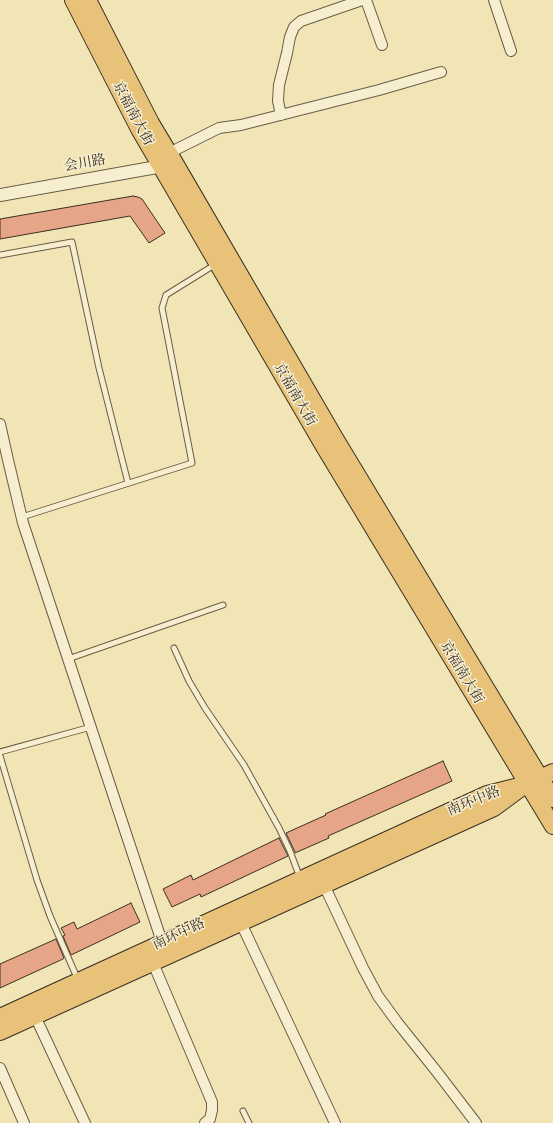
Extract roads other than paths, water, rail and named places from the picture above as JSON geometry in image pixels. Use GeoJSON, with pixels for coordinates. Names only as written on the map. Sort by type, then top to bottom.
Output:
{"type":"FeatureCollection","features":[{"type":"Feature","properties":{"kind":"highway","name":"京福南大街"},"geometry":{"type":"LineString","coordinates":[[72,0],[139,129],[168,161],[540,778]]}},
{"type":"Feature","properties":{"kind":"highway","name":"京福南大街"},"geometry":{"type":"LineString","coordinates":[[88,0],[151,123],[218,263],[324,445],[540,778]]}},
{"type":"Feature","properties":{"kind":"highway"},"geometry":{"type":"LineString","coordinates":[[540,778],[553,799]]}},
{"type":"Feature","properties":{"kind":"highway"},"geometry":{"type":"LineString","coordinates":[[540,778],[553,826]]}},
{"type":"Feature","properties":{"kind":"highway","name":"南环中路"},"geometry":{"type":"LineString","coordinates":[[0,1017],[487,794],[540,778]]}},
{"type":"Feature","properties":{"kind":"highway","name":"南环中路"},"geometry":{"type":"LineString","coordinates":[[0,1032],[494,808],[540,778]]}},
{"type":"Feature","properties":{"kind":"street"},"geometry":{"type":"LineString","coordinates":[[281,115],[278,100],[279,85],[290,37],[294,27],[301,21],[362,0]]}},
{"type":"Feature","properties":{"kind":"street"},"geometry":{"type":"LineString","coordinates":[[366,0],[382,45]]}},
{"type":"Feature","properties":{"kind":"street"},"geometry":{"type":"LineString","coordinates":[[494,0],[511,51]]}},
{"type":"Feature","properties":{"kind":"street"},"geometry":{"type":"LineString","coordinates":[[168,161],[219,128],[240,125],[281,115],[380,90],[441,72]]}},
{"type":"Feature","properties":{"kind":"street","name":"会川路"},"geometry":{"type":"LineString","coordinates":[[0,194],[168,161]]}},
{"type":"Feature","properties":{"kind":"street"},"geometry":{"type":"LineString","coordinates":[[0,424],[22,517],[162,942]]}},
{"type":"Feature","properties":{"kind":"street"},"geometry":{"type":"LineString","coordinates":[[324,885],[363,968],[378,996],[476,1123]]}},
{"type":"Feature","properties":{"kind":"street"},"geometry":{"type":"LineString","coordinates":[[241,923],[335,1123]]}},
{"type":"Feature","properties":{"kind":"street"},"geometry":{"type":"LineString","coordinates":[[153,963],[212,1102],[210,1119],[205,1123]]}},
{"type":"Feature","properties":{"kind":"street"},"geometry":{"type":"LineString","coordinates":[[35,1016],[85,1123]]}},
{"type":"Feature","properties":{"kind":"street"},"geometry":{"type":"LineString","coordinates":[[0,1068],[24,1123]]}},
{"type":"Feature","properties":{"kind":"lane"},"geometry":{"type":"LineString","coordinates":[[0,255],[72,242],[99,368],[128,483]]}},
{"type":"Feature","properties":{"kind":"lane"},"geometry":{"type":"LineString","coordinates":[[22,517],[192,463],[162,308],[166,295],[218,263]]}},
{"type":"Feature","properties":{"kind":"lane"},"geometry":{"type":"LineString","coordinates":[[68,659],[223,605]]}},
{"type":"Feature","properties":{"kind":"lane"},"geometry":{"type":"LineString","coordinates":[[174,648],[189,681],[205,708],[244,765],[279,828],[290,851],[300,879]]}},
{"type":"Feature","properties":{"kind":"lane"},"geometry":{"type":"LineString","coordinates":[[0,752],[91,727]]}},
{"type":"Feature","properties":{"kind":"lane"},"geometry":{"type":"LineString","coordinates":[[0,756],[37,880],[50,916],[78,981]]}},
{"type":"Feature","properties":{"kind":"lane"},"geometry":{"type":"LineString","coordinates":[[243,1110],[249,1123]]}}]}
